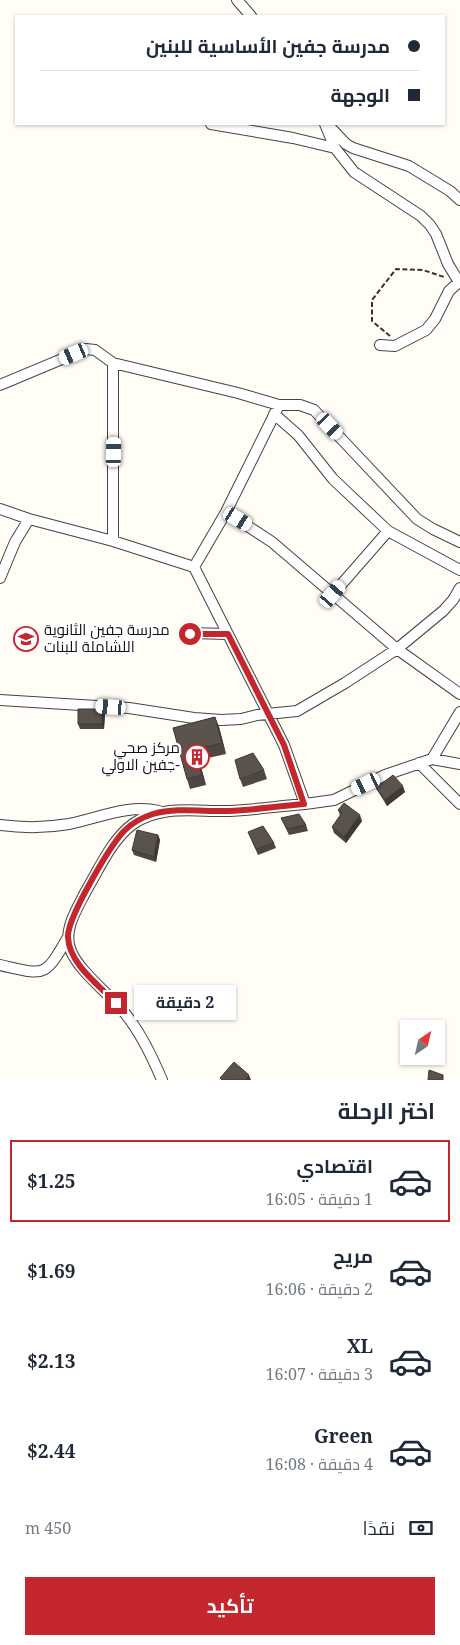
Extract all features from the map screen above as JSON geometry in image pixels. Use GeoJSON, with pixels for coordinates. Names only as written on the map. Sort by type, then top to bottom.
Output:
{"type":"FeatureCollection","features":[{"type":"Feature","properties":{"kind":"street"},"geometry":{"type":"LineString","coordinates":[[237,0],[250,15]]}},
{"type":"Feature","properties":{"kind":"street"},"geometry":{"type":"LineString","coordinates":[[217,125],[293,138],[334,148]]}},
{"type":"Feature","properties":{"kind":"street"},"geometry":{"type":"LineString","coordinates":[[326,125],[334,148],[354,172],[421,216],[430,225],[459,282],[449,291],[440,312],[431,325],[399,344],[390,346],[380,345]]}},
{"type":"Feature","properties":{"kind":"street"},"geometry":{"type":"LineString","coordinates":[[327,125],[346,144],[353,148],[409,166],[450,191],[460,200]]}},
{"type":"Feature","properties":{"kind":"street"},"geometry":{"type":"LineString","coordinates":[[0,385],[86,350],[95,350],[113,363],[221,388],[277,409],[333,479],[388,531],[460,570]]}},
{"type":"Feature","properties":{"kind":"street"},"geometry":{"type":"LineString","coordinates":[[113,363],[113,541]]}},
{"type":"Feature","properties":{"kind":"street"},"geometry":{"type":"LineString","coordinates":[[277,409],[300,405],[314,410],[417,519],[460,542]]}},
{"type":"Feature","properties":{"kind":"street"},"geometry":{"type":"LineString","coordinates":[[194,567],[226,512],[277,409]]}},
{"type":"Feature","properties":{"kind":"street"},"geometry":{"type":"LineString","coordinates":[[0,509],[113,541],[194,567],[284,745],[304,804]]}},
{"type":"Feature","properties":{"kind":"street"},"geometry":{"type":"LineString","coordinates":[[226,512],[272,542],[398,649],[460,694]]}},
{"type":"Feature","properties":{"kind":"street"},"geometry":{"type":"LineString","coordinates":[[0,578],[29,518]]}},
{"type":"Feature","properties":{"kind":"street"},"geometry":{"type":"LineString","coordinates":[[333,594],[388,531]]}},
{"type":"Feature","properties":{"kind":"street"},"geometry":{"type":"LineString","coordinates":[[0,700],[129,708],[194,718],[221,720],[297,711],[398,649],[443,611],[453,600],[460,588]]}},
{"type":"Feature","properties":{"kind":"street"},"geometry":{"type":"LineString","coordinates":[[190,634],[228,634]]}},
{"type":"Feature","properties":{"kind":"street"},"geometry":{"type":"LineString","coordinates":[[432,759],[460,712]]}},
{"type":"Feature","properties":{"kind":"street"},"geometry":{"type":"LineString","coordinates":[[0,965],[32,973],[46,969],[52,963],[68,937],[72,921],[82,899],[117,839],[134,823],[151,814],[162,812],[230,811],[334,800],[385,775],[432,759],[460,764]]}},
{"type":"Feature","properties":{"kind":"street"},"geometry":{"type":"LineString","coordinates":[[419,763],[460,804]]}},
{"type":"Feature","properties":{"kind":"street"},"geometry":{"type":"LineString","coordinates":[[0,825],[51,826],[70,824],[126,810],[150,809],[162,812]]}},
{"type":"Feature","properties":{"kind":"street"},"geometry":{"type":"LineString","coordinates":[[68,937],[71,952],[78,963],[133,1024],[162,1080]]}},
{"type":"Feature","properties":{"kind":"path"},"geometry":{"type":"LineString","coordinates":[[399,344],[372,321],[372,300],[396,269],[423,270],[459,282]]}},
{"type":"Feature","properties":{"kind":"building"},"geometry":{"type":"Polygon","coordinates":[[[78,709],[102,709],[102,724],[78,724],[78,709]]]}},
{"type":"Feature","properties":{"kind":"building","name":"مركز صحي جفين الاولي-"},"geometry":{"type":"Polygon","coordinates":[[[215,717],[222,743],[195,750],[202,775],[187,779],[173,728],[215,717]]]}},
{"type":"Feature","properties":{"kind":"building"},"geometry":{"type":"Polygon","coordinates":[[[253,753],[264,770],[240,779],[235,760],[253,753]]]}},
{"type":"Feature","properties":{"kind":"building"},"geometry":{"type":"Polygon","coordinates":[[[393,775],[403,786],[385,800],[376,788],[393,775]]]}},
{"type":"Feature","properties":{"kind":"building"},"geometry":{"type":"Polygon","coordinates":[[[344,803],[360,815],[344,837],[332,827],[342,813],[338,810],[344,803]]]}},
{"type":"Feature","properties":{"kind":"building"},"geometry":{"type":"Polygon","coordinates":[[[299,814],[306,825],[287,829],[281,818],[299,814]]]}},
{"type":"Feature","properties":{"kind":"building"},"geometry":{"type":"Polygon","coordinates":[[[263,826],[274,843],[256,849],[248,832],[263,826]]]}},
{"type":"Feature","properties":{"kind":"building"},"geometry":{"type":"Polygon","coordinates":[[[137,830],[158,835],[154,857],[132,850],[137,830]]]}},
{"type":"Feature","properties":{"kind":"building"},"geometry":{"type":"Polygon","coordinates":[[[234,1062],[249,1075],[245,1080],[222,1080],[220,1078],[234,1062]]]}},
{"type":"Feature","properties":{"kind":"building"},"geometry":{"type":"Polygon","coordinates":[[[429,1070],[443,1075],[443,1080],[428,1080],[429,1070]]]}},
{"type":"Feature","properties":{"kind":"place","name":"مدرسة جفين الثانوية اللشاملة للبنات"},"geometry":{"type":"Point","coordinates":[26,639]}},
{"type":"Feature","properties":{"kind":"place","name":"مركز صحي جفين الاولي-"},"geometry":{"type":"Point","coordinates":[197,757]}},
{"type":"Feature","properties":{"kind":"route"},"geometry":{"type":"LineString","coordinates":[[116,1003],[78,963],[71,952],[68,937],[72,921],[92,881],[117,839],[134,823],[151,814],[191,810],[230,811],[304,804],[284,745],[228,634],[190,634]]}}]}
